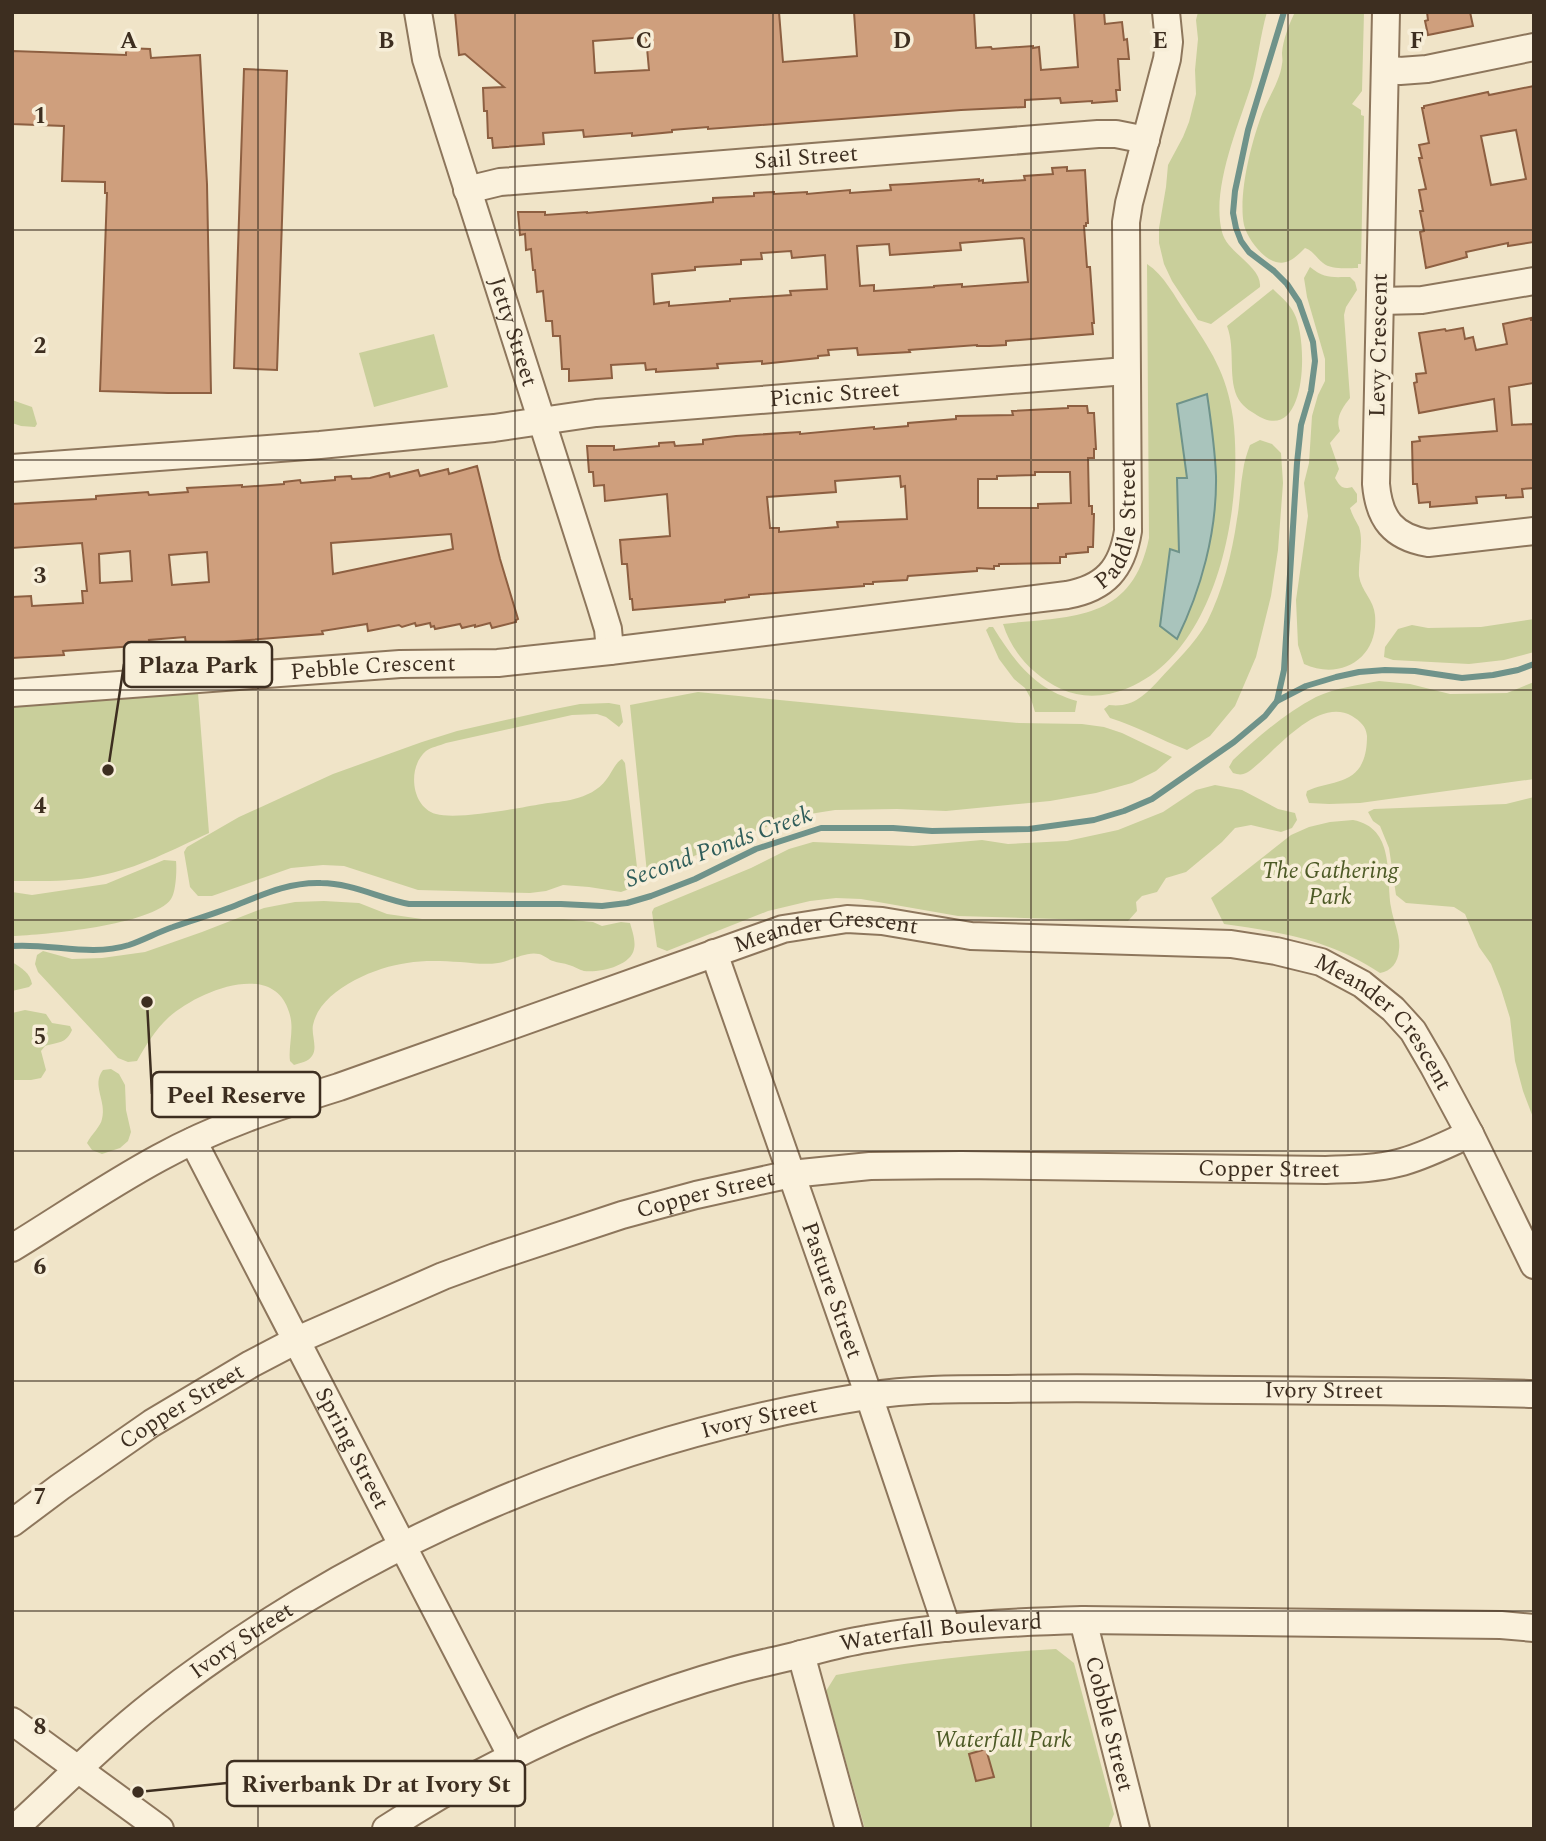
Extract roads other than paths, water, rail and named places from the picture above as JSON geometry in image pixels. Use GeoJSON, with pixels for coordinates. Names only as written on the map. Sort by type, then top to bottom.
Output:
{"type":"FeatureCollection","features":[{"type":"Feature","properties":{"kind":"street","name":"Jetty Street"},"geometry":{"type":"LineString","coordinates":[[418,12],[426,59],[606,622],[610,651]]}},
{"type":"Feature","properties":{"kind":"street","name":"Paddle Street"},"geometry":{"type":"LineString","coordinates":[[610,651],[1080,593],[1105,580],[1115,569],[1122,557],[1127,538],[1125,222],[1167,60],[1169,42],[1166,12]]}},
{"type":"Feature","properties":{"kind":"street","name":"Levy Crescent"},"geometry":{"type":"LineString","coordinates":[[1386,12],[1376,484],[1379,507],[1384,517],[1401,535],[1412,541],[1428,543],[1534,531]]}},
{"type":"Feature","properties":{"kind":"street"},"geometry":{"type":"LineString","coordinates":[[1385,69],[1400,72],[1426,69],[1534,47]]}},
{"type":"Feature","properties":{"kind":"street","name":"Sail Street"},"geometry":{"type":"LineString","coordinates":[[467,190],[500,182],[1098,134],[1116,134],[1146,140]]}},
{"type":"Feature","properties":{"kind":"street"},"geometry":{"type":"LineString","coordinates":[[1380,301],[1422,300],[1534,281]]}},
{"type":"Feature","properties":{"kind":"street","name":"Picnic Street"},"geometry":{"type":"LineString","coordinates":[[542,422],[596,413],[1126,371]]}},
{"type":"Feature","properties":{"kind":"street"},"geometry":{"type":"LineString","coordinates":[[12,468],[320,445],[542,422]]}},
{"type":"Feature","properties":{"kind":"street","name":"Pebble Crescent"},"geometry":{"type":"LineString","coordinates":[[12,694],[400,664],[498,663],[610,651]]}},
{"type":"Feature","properties":{"kind":"street","name":"Meander Crescent"},"geometry":{"type":"LineString","coordinates":[[12,1248],[159,1158],[277,1106],[365,1078],[783,929],[847,919],[882,921],[971,936],[1231,944],[1321,962],[1362,984],[1393,1009],[1413,1031],[1470,1134],[1534,1265]]}},
{"type":"Feature","properties":{"kind":"street","name":"Pasture Street"},"geometry":{"type":"LineString","coordinates":[[714,953],[869,1395],[947,1628]]}},
{"type":"Feature","properties":{"kind":"street","name":"Copper Street"},"geometry":{"type":"LineString","coordinates":[[12,1523],[152,1423],[295,1341],[443,1276],[506,1253],[696,1195],[791,1174],[870,1166],[1353,1169],[1398,1163],[1470,1134]]}},
{"type":"Feature","properties":{"kind":"street","name":"Spring Street"},"geometry":{"type":"LineString","coordinates":[[193,1141],[512,1756]]}},
{"type":"Feature","properties":{"kind":"street","name":"Ivory Street"},"geometry":{"type":"LineString","coordinates":[[14,1829],[77,1769],[147,1709],[211,1660],[304,1601],[403,1545],[515,1494],[625,1453],[722,1426],[869,1395],[934,1389],[1534,1394]]}},
{"type":"Feature","properties":{"kind":"street","name":"Cobble Street"},"geometry":{"type":"LineString","coordinates":[[1083,1620],[1136,1829]]}},
{"type":"Feature","properties":{"kind":"street","name":"Waterfall Boulevard"},"geometry":{"type":"LineString","coordinates":[[386,1829],[512,1756],[594,1719],[732,1671],[866,1639],[1016,1621],[1501,1625],[1534,1628]]}},
{"type":"Feature","properties":{"kind":"street"},"geometry":{"type":"LineString","coordinates":[[801,1654],[849,1829]]}},
{"type":"Feature","properties":{"kind":"street"},"geometry":{"type":"LineString","coordinates":[[12,1721],[160,1829]]}},
{"type":"Feature","properties":{"kind":"water"},"geometry":{"type":"Polygon","coordinates":[[[1207,394],[1215,466],[1214,518],[1200,581],[1177,639],[1160,626],[1170,549],[1179,552],[1177,478],[1187,478],[1177,404],[1207,394]]]}},
{"type":"Feature","properties":{"kind":"waterway"},"geometry":{"type":"LineString","coordinates":[[1277,701],[1284,670],[1301,425],[1311,391],[1315,361],[1313,342],[1299,302],[1287,284],[1249,252],[1241,241],[1233,213],[1248,130],[1284,12]]}},
{"type":"Feature","properties":{"kind":"waterway","name":"Second Ponds Creek"},"geometry":{"type":"LineString","coordinates":[[12,946],[85,950],[114,948],[135,943],[269,892],[310,883],[343,885],[409,904],[602,906],[651,896],[695,879],[756,849],[821,828],[932,831],[1029,829],[1094,820],[1152,799],[1234,742],[1265,716],[1277,701],[1306,686],[1359,672],[1415,671],[1462,678],[1493,675],[1534,664]]}},
{"type":"Feature","properties":{"kind":"place","name":"Plaza Park"},"geometry":{"type":"Point","coordinates":[108,770]}},
{"type":"Feature","properties":{"kind":"place","name":"Peel Reserve"},"geometry":{"type":"Point","coordinates":[147,1002]}},
{"type":"Feature","properties":{"kind":"place","name":"Riverbank Dr at Ivory St"},"geometry":{"type":"Point","coordinates":[138,1792]}},
{"type":"Feature","properties":{"kind":"park label","name":"The Gathering Park"},"geometry":{"type":"Point","coordinates":[1330,884]}},
{"type":"Feature","properties":{"kind":"park label","name":"Waterfall Park"},"geometry":{"type":"Point","coordinates":[1003,1740]}}]}
